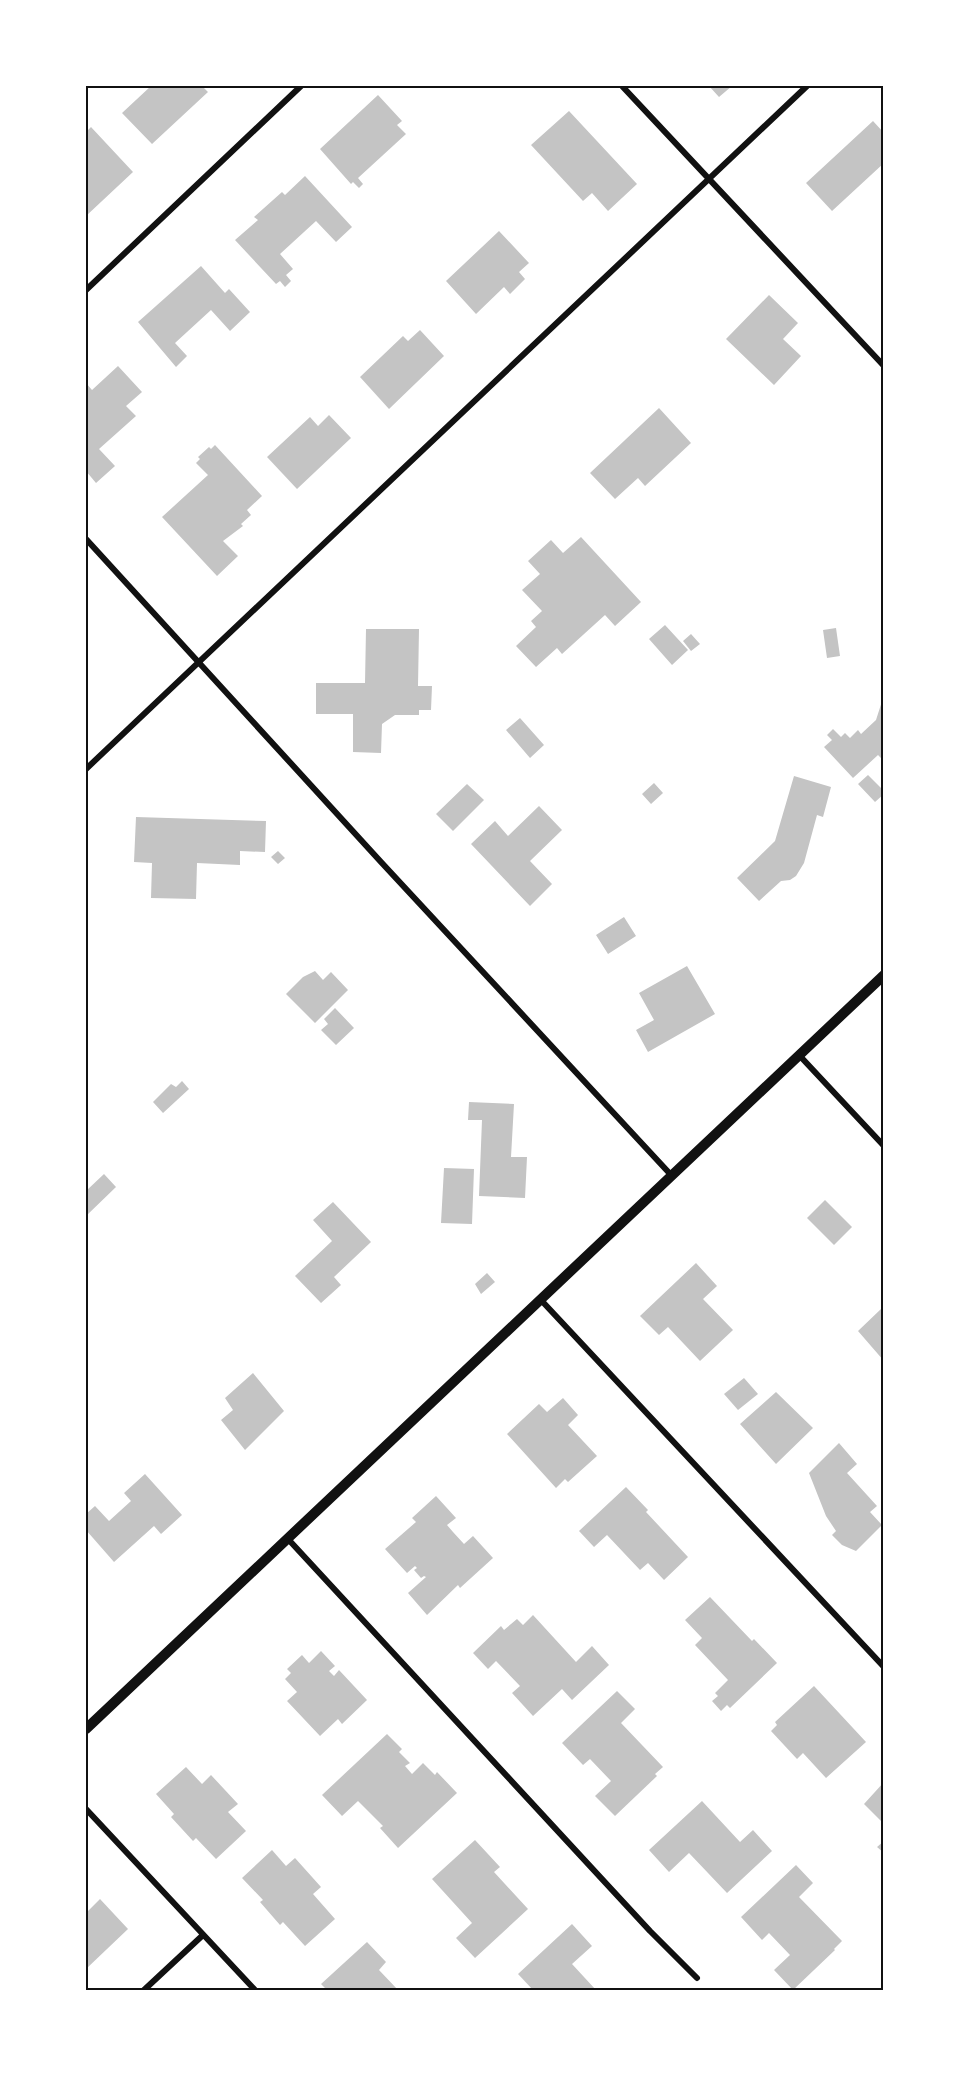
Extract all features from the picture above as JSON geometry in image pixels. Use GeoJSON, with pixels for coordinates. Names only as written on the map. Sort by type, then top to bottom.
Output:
{"type":"FeatureCollection","features":[{"type":"Feature","properties":{"kind":"street"},"geometry":{"type":"LineString","coordinates":[[86,290],[301,86]]}},
{"type":"Feature","properties":{"kind":"street"},"geometry":{"type":"LineString","coordinates":[[622,86],[884,366]]}},
{"type":"Feature","properties":{"kind":"street"},"geometry":{"type":"LineString","coordinates":[[86,769],[807,86]]}},
{"type":"Feature","properties":{"kind":"street"},"geometry":{"type":"LineString","coordinates":[[86,539],[373,854],[672,1176]]}},
{"type":"Feature","properties":{"kind":"street"},"geometry":{"type":"LineString","coordinates":[[86,1729],[884,975]]}},
{"type":"Feature","properties":{"kind":"street"},"geometry":{"type":"LineString","coordinates":[[799,1055],[884,1146]]}},
{"type":"Feature","properties":{"kind":"street"},"geometry":{"type":"LineString","coordinates":[[540,1298],[884,1667]]}},
{"type":"Feature","properties":{"kind":"street"},"geometry":{"type":"LineString","coordinates":[[288,1539],[650,1931],[697,1978]]}},
{"type":"Feature","properties":{"kind":"street"},"geometry":{"type":"LineString","coordinates":[[86,1809],[255,1990]]}},
{"type":"Feature","properties":{"kind":"street"},"geometry":{"type":"LineString","coordinates":[[144,1990],[203,1935]]}},
{"type":"Feature","properties":{"kind":"building"},"geometry":{"type":"Polygon","coordinates":[[[151,86],[202,86],[208,92],[152,144],[122,113],[151,86]]]}},
{"type":"Feature","properties":{"kind":"building"},"geometry":{"type":"Polygon","coordinates":[[[709,86],[732,86],[719,97],[709,86]]]}},
{"type":"Feature","properties":{"kind":"building"},"geometry":{"type":"Polygon","coordinates":[[[378,95],[402,121],[397,125],[406,134],[358,178],[363,184],[359,188],[353,182],[351,184],[320,149],[378,95]]]}},
{"type":"Feature","properties":{"kind":"building"},"geometry":{"type":"Polygon","coordinates":[[[569,111],[637,184],[608,211],[592,193],[583,201],[531,145],[569,111]]]}},
{"type":"Feature","properties":{"kind":"building"},"geometry":{"type":"Polygon","coordinates":[[[873,121],[884,133],[884,163],[832,211],[806,183],[873,121]]]}},
{"type":"Feature","properties":{"kind":"building"},"geometry":{"type":"Polygon","coordinates":[[[91,127],[133,172],[86,216],[86,132],[91,127]]]}},
{"type":"Feature","properties":{"kind":"building"},"geometry":{"type":"Polygon","coordinates":[[[305,176],[352,227],[336,242],[316,221],[280,254],[293,269],[286,275],[291,281],[285,287],[280,281],[276,284],[235,240],[258,220],[254,217],[282,192],[285,195],[305,176]]]}},
{"type":"Feature","properties":{"kind":"building"},"geometry":{"type":"Polygon","coordinates":[[[499,231],[529,263],[519,272],[525,279],[510,294],[504,287],[476,314],[446,281],[499,231]]]}},
{"type":"Feature","properties":{"kind":"building"},"geometry":{"type":"Polygon","coordinates":[[[201,266],[225,293],[229,289],[250,312],[230,331],[211,310],[175,343],[187,356],[176,367],[138,322],[201,266]]]}},
{"type":"Feature","properties":{"kind":"building"},"geometry":{"type":"Polygon","coordinates":[[[769,295],[798,323],[783,339],[801,356],[774,385],[726,339],[769,295]]]}},
{"type":"Feature","properties":{"kind":"building"},"geometry":{"type":"Polygon","coordinates":[[[420,330],[444,356],[389,409],[360,377],[403,336],[408,341],[420,330]]]}},
{"type":"Feature","properties":{"kind":"building"},"geometry":{"type":"Polygon","coordinates":[[[118,366],[142,392],[126,406],[136,416],[99,449],[115,466],[96,483],[86,471],[86,383],[92,390],[118,366]]]}},
{"type":"Feature","properties":{"kind":"building"},"geometry":{"type":"Polygon","coordinates":[[[659,408],[691,443],[645,486],[638,478],[615,499],[590,473],[659,408]]]}},
{"type":"Feature","properties":{"kind":"building"},"geometry":{"type":"Polygon","coordinates":[[[329,415],[351,438],[297,489],[267,457],[310,417],[318,426],[329,415]]]}},
{"type":"Feature","properties":{"kind":"building"},"geometry":{"type":"Polygon","coordinates":[[[215,445],[262,496],[247,510],[251,515],[241,524],[243,526],[223,541],[238,556],[217,576],[162,517],[208,475],[196,463],[200,459],[198,457],[209,447],[211,449],[215,445]]]}},
{"type":"Feature","properties":{"kind":"building"},"geometry":{"type":"Polygon","coordinates":[[[581,537],[641,602],[615,626],[605,615],[562,654],[557,648],[536,667],[516,646],[536,627],[531,621],[542,611],[522,590],[540,574],[528,561],[551,540],[563,553],[581,537]]]}},
{"type":"Feature","properties":{"kind":"building"},"geometry":{"type":"Polygon","coordinates":[[[665,625],[688,650],[672,665],[649,639],[665,625]]]}},
{"type":"Feature","properties":{"kind":"building"},"geometry":{"type":"Polygon","coordinates":[[[836,628],[840,656],[827,658],[823,630],[836,628]]]}},
{"type":"Feature","properties":{"kind":"building"},"geometry":{"type":"Polygon","coordinates":[[[366,629],[419,629],[418,686],[432,686],[431,710],[419,710],[419,715],[395,715],[382,724],[381,753],[353,752],[353,714],[316,714],[316,683],[365,683],[366,629]]]}},
{"type":"Feature","properties":{"kind":"building"},"geometry":{"type":"Polygon","coordinates":[[[691,634],[700,644],[691,651],[683,641],[691,634]]]}},
{"type":"Feature","properties":{"kind":"building"},"geometry":{"type":"Polygon","coordinates":[[[884,695],[884,761],[878,755],[853,778],[824,747],[832,740],[827,735],[833,729],[841,737],[845,733],[850,738],[858,730],[861,734],[876,720],[884,695]]]}},
{"type":"Feature","properties":{"kind":"building"},"geometry":{"type":"Polygon","coordinates":[[[520,718],[544,745],[530,758],[506,730],[520,718]]]}},
{"type":"Feature","properties":{"kind":"building"},"geometry":{"type":"Polygon","coordinates":[[[868,775],[884,791],[884,794],[875,802],[858,784],[868,775]]]}},
{"type":"Feature","properties":{"kind":"building"},"geometry":{"type":"Polygon","coordinates":[[[794,776],[831,787],[823,817],[817,815],[804,863],[796,876],[790,880],[781,881],[759,901],[737,878],[775,841],[794,776]]]}},
{"type":"Feature","properties":{"kind":"building"},"geometry":{"type":"Polygon","coordinates":[[[654,783],[663,793],[651,804],[642,794],[654,783]]]}},
{"type":"Feature","properties":{"kind":"building"},"geometry":{"type":"Polygon","coordinates":[[[467,784],[484,800],[453,831],[436,814],[467,784]]]}},
{"type":"Feature","properties":{"kind":"building"},"geometry":{"type":"Polygon","coordinates":[[[539,806],[562,830],[530,861],[552,884],[530,906],[471,844],[495,821],[508,836],[539,806]]]}},
{"type":"Feature","properties":{"kind":"building"},"geometry":{"type":"Polygon","coordinates":[[[136,817],[266,821],[265,852],[240,851],[240,865],[197,863],[196,899],[151,898],[152,863],[134,862],[136,817]]]}},
{"type":"Feature","properties":{"kind":"building"},"geometry":{"type":"Polygon","coordinates":[[[278,851],[285,858],[278,864],[271,857],[278,851]]]}},
{"type":"Feature","properties":{"kind":"building"},"geometry":{"type":"Polygon","coordinates":[[[624,917],[636,936],[608,954],[596,935],[624,917]]]}},
{"type":"Feature","properties":{"kind":"building"},"geometry":{"type":"Polygon","coordinates":[[[687,966],[715,1014],[648,1052],[636,1030],[654,1020],[639,993],[687,966]]]}},
{"type":"Feature","properties":{"kind":"building"},"geometry":{"type":"Polygon","coordinates":[[[315,971],[323,980],[331,972],[348,990],[315,1023],[286,994],[303,977],[315,971]]]}},
{"type":"Feature","properties":{"kind":"building"},"geometry":{"type":"Polygon","coordinates":[[[335,1008],[354,1028],[336,1045],[321,1030],[328,1024],[324,1019],[335,1008]]]}},
{"type":"Feature","properties":{"kind":"building"},"geometry":{"type":"Polygon","coordinates":[[[182,1081],[189,1089],[163,1113],[153,1102],[171,1084],[176,1087],[182,1081]]]}},
{"type":"Feature","properties":{"kind":"building"},"geometry":{"type":"Polygon","coordinates":[[[469,1102],[514,1104],[511,1157],[527,1157],[525,1198],[479,1196],[482,1120],[468,1120],[469,1102]]]}},
{"type":"Feature","properties":{"kind":"building"},"geometry":{"type":"Polygon","coordinates":[[[444,1168],[474,1169],[472,1224],[441,1223],[444,1168]]]}},
{"type":"Feature","properties":{"kind":"building"},"geometry":{"type":"Polygon","coordinates":[[[104,1174],[116,1187],[86,1216],[86,1191],[104,1174]]]}},
{"type":"Feature","properties":{"kind":"building"},"geometry":{"type":"Polygon","coordinates":[[[825,1200],[852,1227],[834,1245],[807,1218],[825,1200]]]}},
{"type":"Feature","properties":{"kind":"building"},"geometry":{"type":"Polygon","coordinates":[[[333,1202],[371,1242],[334,1277],[341,1285],[321,1303],[295,1276],[332,1241],[313,1220],[333,1202]]]}},
{"type":"Feature","properties":{"kind":"building"},"geometry":{"type":"Polygon","coordinates":[[[696,1263],[717,1286],[703,1299],[733,1330],[700,1361],[668,1327],[659,1335],[640,1316],[696,1263]]]}},
{"type":"Feature","properties":{"kind":"building"},"geometry":{"type":"Polygon","coordinates":[[[487,1273],[495,1282],[481,1294],[475,1284],[487,1273]]]}},
{"type":"Feature","properties":{"kind":"building"},"geometry":{"type":"Polygon","coordinates":[[[881,1309],[884,1312],[884,1361],[858,1331],[881,1309]]]}},
{"type":"Feature","properties":{"kind":"building"},"geometry":{"type":"Polygon","coordinates":[[[253,1373],[284,1411],[245,1450],[221,1420],[233,1410],[225,1398],[253,1373]]]}},
{"type":"Feature","properties":{"kind":"building"},"geometry":{"type":"Polygon","coordinates":[[[744,1378],[758,1394],[738,1410],[724,1394],[744,1378]]]}},
{"type":"Feature","properties":{"kind":"building"},"geometry":{"type":"Polygon","coordinates":[[[776,1392],[813,1428],[776,1464],[740,1424],[776,1392]]]}},
{"type":"Feature","properties":{"kind":"building"},"geometry":{"type":"Polygon","coordinates":[[[563,1398],[578,1415],[568,1425],[597,1456],[568,1482],[565,1479],[556,1488],[507,1434],[539,1404],[547,1412],[563,1398]]]}},
{"type":"Feature","properties":{"kind":"building"},"geometry":{"type":"Polygon","coordinates":[[[839,1443],[857,1464],[847,1473],[877,1506],[870,1512],[882,1525],[856,1551],[842,1545],[832,1535],[836,1531],[826,1516],[809,1473],[839,1443]]]}},
{"type":"Feature","properties":{"kind":"building"},"geometry":{"type":"Polygon","coordinates":[[[145,1474],[182,1515],[161,1534],[154,1526],[114,1562],[86,1530],[86,1514],[95,1506],[109,1521],[131,1501],[124,1493],[145,1474]]]}},
{"type":"Feature","properties":{"kind":"building"},"geometry":{"type":"Polygon","coordinates":[[[626,1487],[688,1557],[664,1580],[648,1563],[640,1570],[607,1535],[594,1547],[579,1531],[626,1487]]]}},
{"type":"Feature","properties":{"kind":"building"},"geometry":{"type":"Polygon","coordinates":[[[436,1496],[456,1518],[447,1525],[464,1544],[473,1536],[493,1558],[460,1588],[458,1585],[427,1615],[408,1593],[426,1577],[421,1578],[414,1570],[417,1568],[415,1566],[407,1573],[385,1549],[416,1522],[412,1518],[436,1496]]]}},
{"type":"Feature","properties":{"kind":"building"},"geometry":{"type":"Polygon","coordinates":[[[710,1597],[752,1641],[754,1639],[777,1663],[730,1708],[727,1705],[721,1711],[712,1701],[718,1696],[715,1693],[728,1680],[695,1645],[702,1638],[685,1620],[710,1597]]]}},
{"type":"Feature","properties":{"kind":"building"},"geometry":{"type":"Polygon","coordinates":[[[533,1615],[576,1662],[592,1646],[609,1665],[572,1700],[562,1689],[533,1716],[512,1693],[520,1686],[496,1661],[488,1669],[473,1653],[501,1626],[504,1630],[517,1619],[523,1625],[533,1615]]]}},
{"type":"Feature","properties":{"kind":"building"},"geometry":{"type":"Polygon","coordinates":[[[321,1651],[335,1666],[329,1671],[334,1676],[339,1670],[367,1700],[342,1724],[338,1719],[320,1736],[287,1701],[297,1692],[285,1679],[291,1673],[287,1669],[302,1655],[309,1663],[321,1651]]]}},
{"type":"Feature","properties":{"kind":"building"},"geometry":{"type":"Polygon","coordinates":[[[814,1686],[866,1742],[826,1778],[803,1753],[797,1759],[771,1731],[777,1725],[775,1722],[814,1686]]]}},
{"type":"Feature","properties":{"kind":"building"},"geometry":{"type":"Polygon","coordinates":[[[617,1691],[635,1709],[621,1723],[663,1767],[655,1774],[657,1776],[615,1816],[595,1796],[611,1781],[590,1759],[583,1765],[562,1743],[617,1691]]]}},
{"type":"Feature","properties":{"kind":"building"},"geometry":{"type":"Polygon","coordinates":[[[387,1734],[402,1749],[399,1752],[410,1763],[405,1766],[412,1774],[423,1763],[435,1775],[437,1772],[457,1793],[398,1848],[380,1828],[383,1826],[358,1801],[342,1816],[322,1795],[387,1734]]]}},
{"type":"Feature","properties":{"kind":"building"},"geometry":{"type":"Polygon","coordinates":[[[186,1767],[202,1784],[211,1775],[238,1804],[228,1812],[246,1831],[216,1859],[196,1838],[193,1841],[171,1817],[174,1814],[156,1794],[186,1767]]]}},
{"type":"Feature","properties":{"kind":"building"},"geometry":{"type":"Polygon","coordinates":[[[884,1782],[884,1824],[864,1804],[884,1782]]]}},
{"type":"Feature","properties":{"kind":"building"},"geometry":{"type":"Polygon","coordinates":[[[702,1801],[740,1842],[753,1830],[772,1851],[727,1893],[689,1853],[669,1872],[649,1850],[702,1801]]]}},
{"type":"Feature","properties":{"kind":"building"},"geometry":{"type":"Polygon","coordinates":[[[475,1840],[500,1867],[494,1872],[528,1909],[475,1958],[456,1938],[472,1923],[432,1879],[475,1840]]]}},
{"type":"Feature","properties":{"kind":"building"},"geometry":{"type":"Polygon","coordinates":[[[884,1841],[884,1853],[877,1847],[884,1841]]]}},
{"type":"Feature","properties":{"kind":"building"},"geometry":{"type":"Polygon","coordinates":[[[272,1850],[286,1866],[295,1858],[321,1887],[313,1894],[335,1919],[305,1946],[283,1922],[280,1925],[260,1902],[263,1900],[242,1878],[272,1850]]]}},
{"type":"Feature","properties":{"kind":"building"},"geometry":{"type":"Polygon","coordinates":[[[796,1865],[813,1883],[799,1897],[842,1941],[793,1990],[774,1970],[790,1955],[769,1933],[762,1940],[741,1917],[796,1865]]]}},
{"type":"Feature","properties":{"kind":"building"},"geometry":{"type":"Polygon","coordinates":[[[100,1899],[128,1929],[86,1969],[86,1913],[100,1899]]]}},
{"type":"Feature","properties":{"kind":"building"},"geometry":{"type":"Polygon","coordinates":[[[572,1924],[592,1946],[572,1964],[596,1990],[533,1990],[518,1974],[572,1924]]]}},
{"type":"Feature","properties":{"kind":"building"},"geometry":{"type":"Polygon","coordinates":[[[367,1942],[386,1962],[379,1970],[398,1990],[327,1990],[321,1984],[367,1942]]]}}]}
